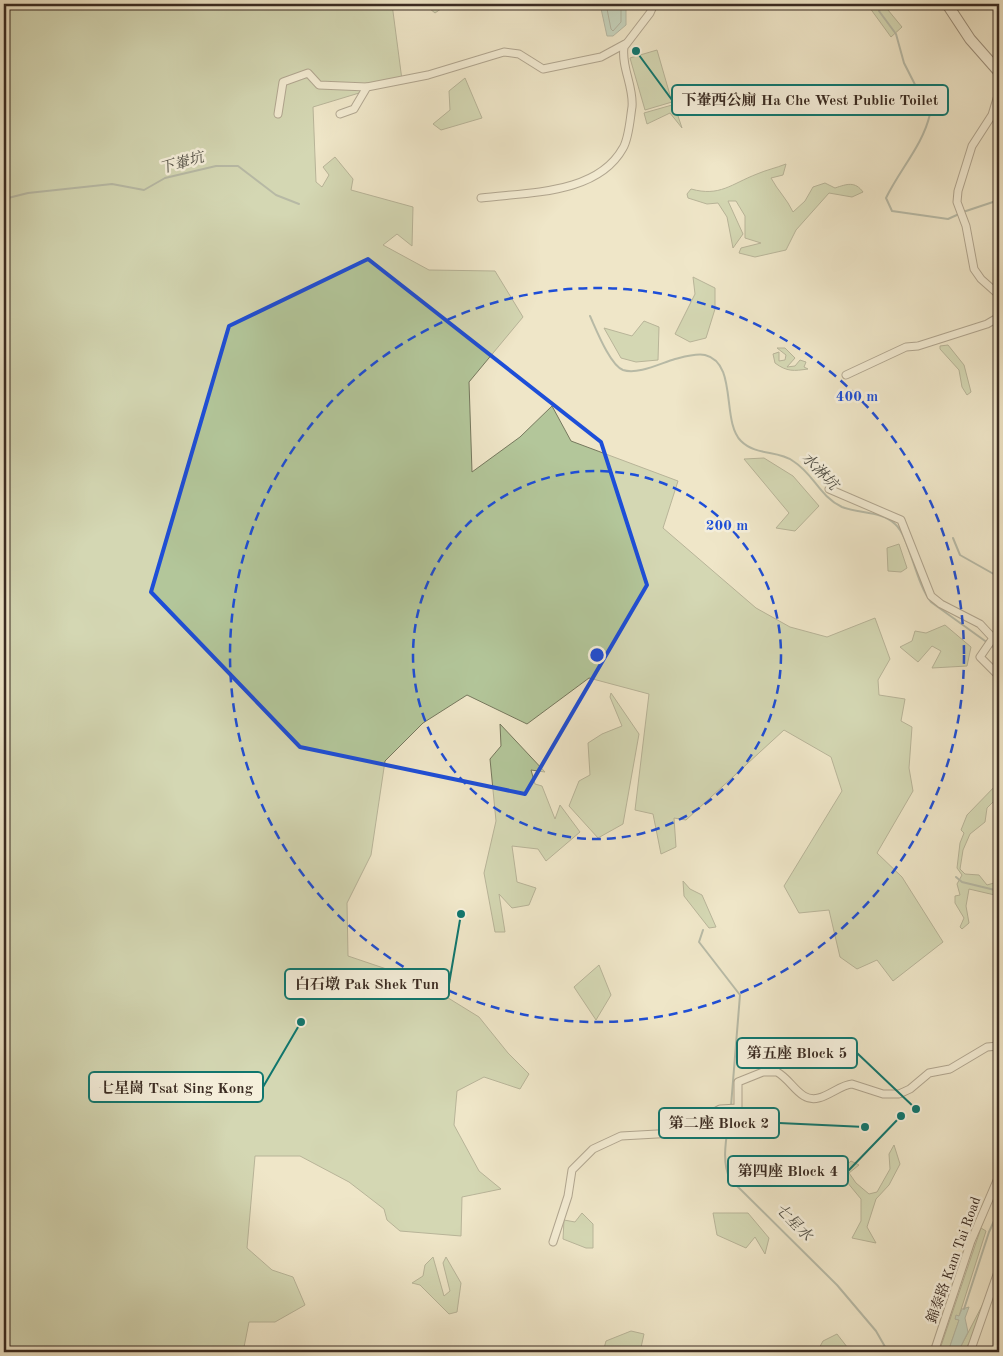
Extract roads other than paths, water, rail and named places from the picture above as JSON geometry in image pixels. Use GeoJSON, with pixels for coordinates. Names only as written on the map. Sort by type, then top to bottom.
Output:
{"type":"FeatureCollection","features":[{"type":"Feature","properties":{"kind":"main road"},"geometry":{"type":"LineString","coordinates":[[947,4],[970,39],[999,72]]}},
{"type":"Feature","properties":{"kind":"street"},"geometry":{"type":"LineString","coordinates":[[278,114],[283,82],[308,73],[319,85],[367,87],[428,75],[500,52],[516,53],[544,69],[601,57],[625,44],[650,14],[654,4]]}},
{"type":"Feature","properties":{"kind":"street"},"geometry":{"type":"LineString","coordinates":[[480,198],[575,184],[598,174],[614,160],[626,142],[632,108],[624,56],[625,44]]}},
{"type":"Feature","properties":{"kind":"street"},"geometry":{"type":"LineString","coordinates":[[340,114],[354,109],[367,87]]}},
{"type":"Feature","properties":{"kind":"street"},"geometry":{"type":"LineString","coordinates":[[999,92],[992,115],[972,146],[958,191],[959,211],[964,221],[974,269],[999,295]]}},
{"type":"Feature","properties":{"kind":"street"},"geometry":{"type":"LineString","coordinates":[[846,374],[906,347],[918,346],[987,324],[999,317]]}},
{"type":"Feature","properties":{"kind":"street"},"geometry":{"type":"LineString","coordinates":[[829,489],[901,520],[931,596],[941,604],[980,624],[993,638],[980,657],[999,676]]}},
{"type":"Feature","properties":{"kind":"street"},"geometry":{"type":"LineString","coordinates":[[554,1242],[568,1196],[572,1170],[593,1148],[621,1136],[676,1133],[726,1108],[738,1108],[738,1082],[763,1072],[777,1072],[802,1095],[811,1099],[820,1098],[843,1086],[852,1084],[881,1094],[893,1095],[910,1089],[929,1073],[950,1069],[987,1047],[999,1046]]}},
{"type":"Feature","properties":{"kind":"street","name":"錦泰路 Kam Tai Road"},"geometry":{"type":"LineString","coordinates":[[934,1352],[971,1241],[999,1176]]}},
{"type":"Feature","properties":{"kind":"street"},"geometry":{"type":"LineString","coordinates":[[970,1352],[999,1269]]}},
{"type":"Feature","properties":{"kind":"water"},"geometry":{"type":"Polygon","coordinates":[[[600,4],[626,4],[626,25],[613,36],[607,36],[600,4]]]}},
{"type":"Feature","properties":{"kind":"water"},"geometry":{"type":"Polygon","coordinates":[[[969,1307],[965,1318],[968,1332],[958,1352],[948,1352],[959,1320],[955,1319],[956,1315],[959,1316],[962,1309],[969,1307]]]}},
{"type":"Feature","properties":{"kind":"waterway"},"geometry":{"type":"LineString","coordinates":[[882,4],[879,11],[896,34],[904,63],[930,114],[917,147],[886,198],[892,211],[948,219],[959,214]]}},
{"type":"Feature","properties":{"kind":"waterway","name":"下輋坑"},"geometry":{"type":"LineString","coordinates":[[4,199],[28,193],[112,184],[144,190],[165,178],[216,166],[238,166],[276,195],[299,204]]}},
{"type":"Feature","properties":{"kind":"waterway"},"geometry":{"type":"LineString","coordinates":[[963,212],[999,200]]}},
{"type":"Feature","properties":{"kind":"waterway","name":"水淋坑"},"geometry":{"type":"LineString","coordinates":[[590,316],[608,354],[618,367],[623,370],[642,370],[694,355],[705,355],[715,360],[722,369],[726,380],[732,420],[735,432],[741,441],[753,449],[781,455],[793,461],[806,472],[828,497],[842,507],[884,517],[895,524],[905,539],[925,593],[931,602],[999,651]]}},
{"type":"Feature","properties":{"kind":"waterway"},"geometry":{"type":"LineString","coordinates":[[953,538],[960,555],[999,577]]}},
{"type":"Feature","properties":{"kind":"waterway"},"geometry":{"type":"LineString","coordinates":[[956,877],[962,882],[999,891]]}},
{"type":"Feature","properties":{"kind":"waterway","name":"七星水"},"geometry":{"type":"LineString","coordinates":[[703,930],[699,942],[740,995],[731,1106]]}},
{"type":"Feature","properties":{"kind":"waterway","name":"七星水"},"geometry":{"type":"LineString","coordinates":[[730,1111],[725,1154],[730,1179],[837,1285],[876,1331],[888,1352]]}},
{"type":"Feature","properties":{"kind":"waterway"},"geometry":{"type":"LineString","coordinates":[[964,1309],[989,1232],[999,1210]]}},
{"type":"Feature","properties":{"kind":"place","name":"下輋西公廁 Ha Che West Public Toilet"},"geometry":{"type":"Point","coordinates":[636,51]}},
{"type":"Feature","properties":{"kind":"place","name":"白石墩 Pak Shek Tun"},"geometry":{"type":"Point","coordinates":[461,914]}},
{"type":"Feature","properties":{"kind":"place","name":"七星崗 Tsat Sing Kong"},"geometry":{"type":"Point","coordinates":[301,1022]}},
{"type":"Feature","properties":{"kind":"place","name":"第五座 Block 5"},"geometry":{"type":"Point","coordinates":[916,1109]}},
{"type":"Feature","properties":{"kind":"place","name":"第四座 Block 4"},"geometry":{"type":"Point","coordinates":[901,1116]}},
{"type":"Feature","properties":{"kind":"place","name":"第二座 Block 2"},"geometry":{"type":"Point","coordinates":[865,1127]}}]}
